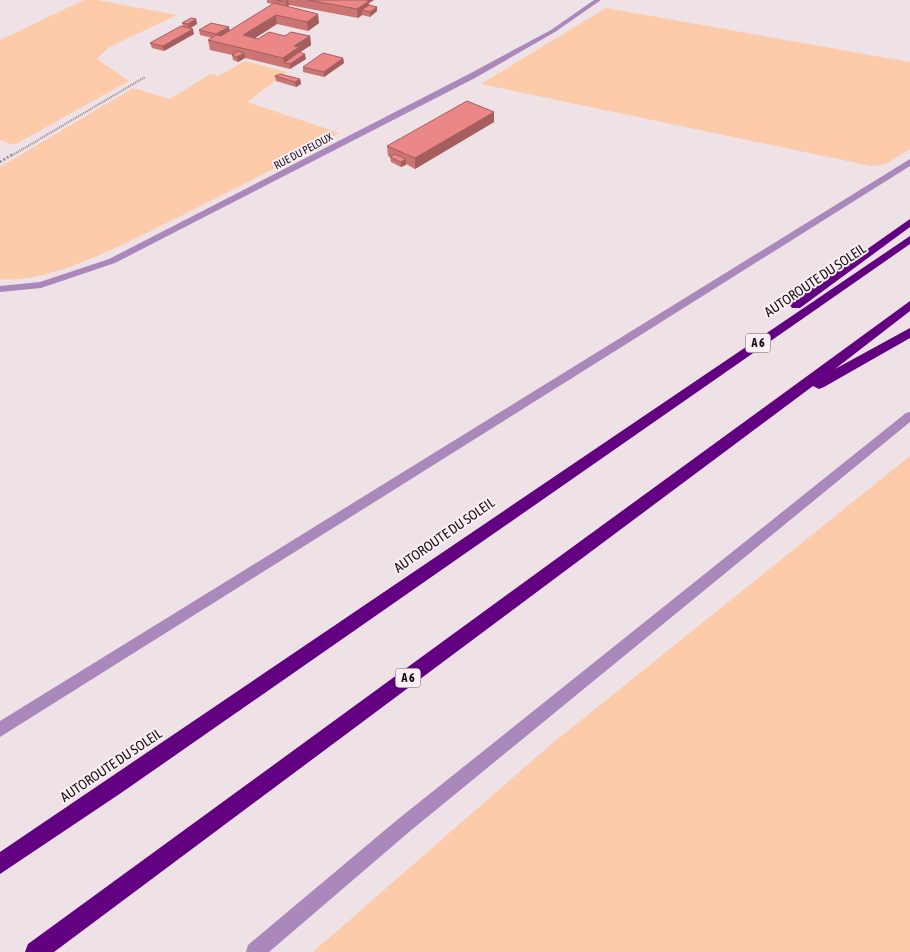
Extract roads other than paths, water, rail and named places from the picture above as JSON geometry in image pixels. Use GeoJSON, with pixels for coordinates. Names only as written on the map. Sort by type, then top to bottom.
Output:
{"type":"FeatureCollection","features":[{"type":"Feature","properties":{"kind":"highway"},"geometry":{"type":"LineString","coordinates":[[606,446],[910,222]]}},
{"type":"Feature","properties":{"kind":"highway","name":"AUTOROUTE DU SOLEIL"},"geometry":{"type":"LineString","coordinates":[[0,864],[238,703],[606,446],[910,239]]}},
{"type":"Feature","properties":{"kind":"highway","name":"A 6"},"geometry":{"type":"LineString","coordinates":[[36,952],[776,407],[910,305]]}},
{"type":"Feature","properties":{"kind":"highway"},"geometry":{"type":"LineString","coordinates":[[776,407],[910,332]]}},
{"type":"Feature","properties":{"kind":"street","name":"RUE DU PELOUX"},"geometry":{"type":"LineString","coordinates":[[2,289],[41,285],[112,261],[472,76],[553,31],[598,0]]}},
{"type":"Feature","properties":{"kind":"street"},"geometry":{"type":"LineString","coordinates":[[0,730],[910,162]]}},
{"type":"Feature","properties":{"kind":"street"},"geometry":{"type":"LineString","coordinates":[[254,952],[403,826],[910,416]]}}]}
